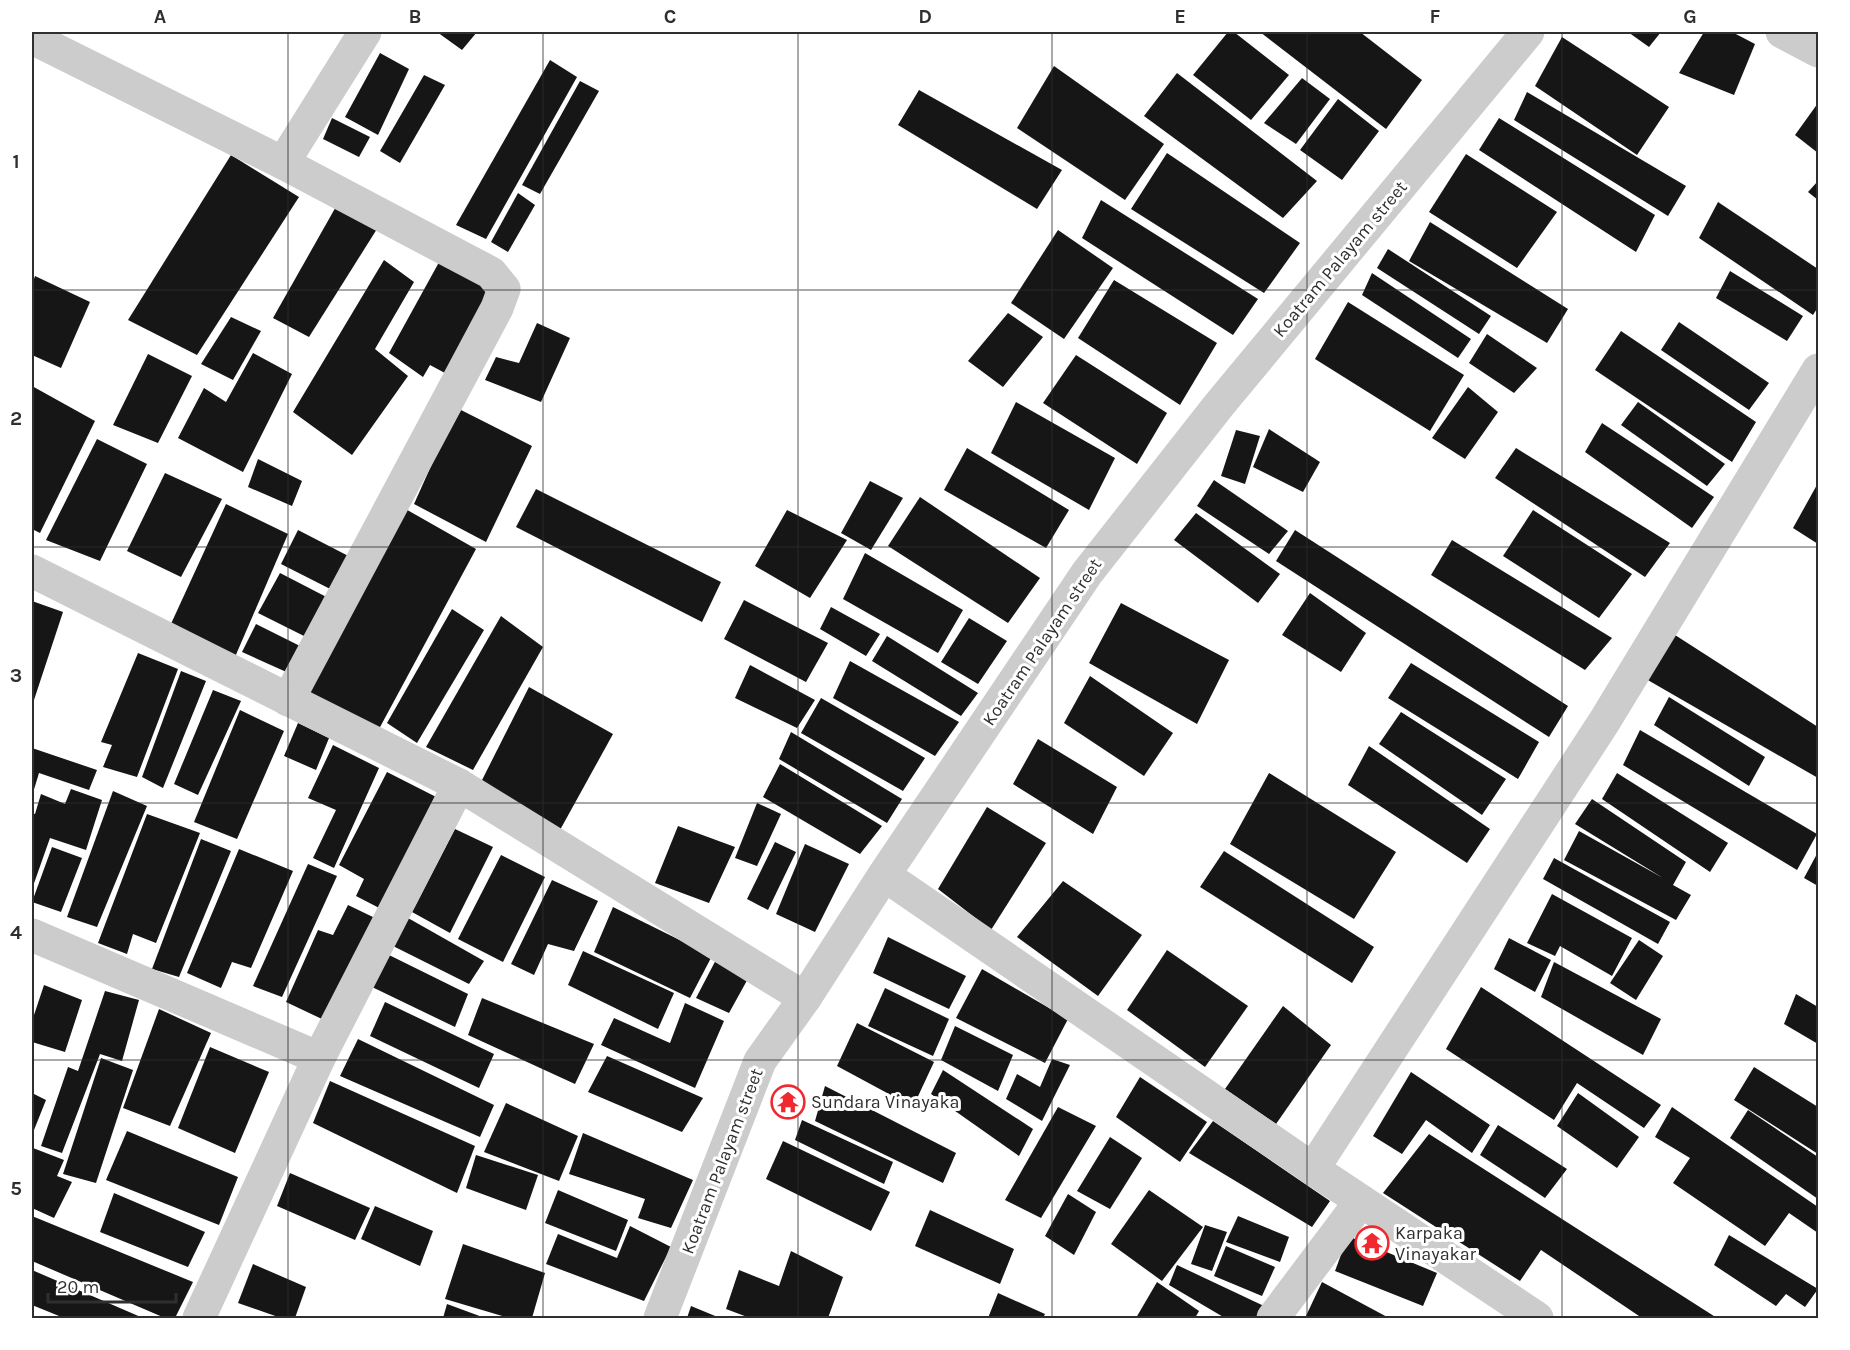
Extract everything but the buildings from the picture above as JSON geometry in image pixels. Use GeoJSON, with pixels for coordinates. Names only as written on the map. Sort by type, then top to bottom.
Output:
{"type":"FeatureCollection","features":[{"type":"Feature","properties":{"kind":"street"},"geometry":{"type":"LineString","coordinates":[[282,163],[364,32]]}},
{"type":"Feature","properties":{"kind":"street","name":"Koatram Palayam street"},"geometry":{"type":"LineString","coordinates":[[660,1318],[760,1061],[805,998],[884,875],[1087,573],[1219,405],[1528,32]]}},
{"type":"Feature","properties":{"kind":"street"},"geometry":{"type":"LineString","coordinates":[[1782,32],[1818,51]]}},
{"type":"Feature","properties":{"kind":"street"},"geometry":{"type":"LineString","coordinates":[[32,39],[282,163],[491,273],[504,289],[497,308],[288,700]]}},
{"type":"Feature","properties":{"kind":"street"},"geometry":{"type":"LineString","coordinates":[[1313,1169],[1604,722],[1818,370]]}},
{"type":"Feature","properties":{"kind":"street"},"geometry":{"type":"LineString","coordinates":[[32,571],[459,785],[805,998]]}},
{"type":"Feature","properties":{"kind":"street"},"geometry":{"type":"LineString","coordinates":[[199,1318],[319,1058],[459,785]]}},
{"type":"Feature","properties":{"kind":"street"},"geometry":{"type":"LineString","coordinates":[[884,875],[1313,1169],[1537,1318]]}},
{"type":"Feature","properties":{"kind":"street"},"geometry":{"type":"LineString","coordinates":[[32,935],[319,1058]]}},
{"type":"Feature","properties":{"kind":"street"},"geometry":{"type":"LineString","coordinates":[[1273,1318],[1361,1201]]}},
{"type":"Feature","properties":{"kind":"place","name":"Sundara Vinayaka"},"geometry":{"type":"Point","coordinates":[788,1102]}},
{"type":"Feature","properties":{"kind":"place","name":"Karpaka Vinayakar"},"geometry":{"type":"Point","coordinates":[1372,1243]}}]}
